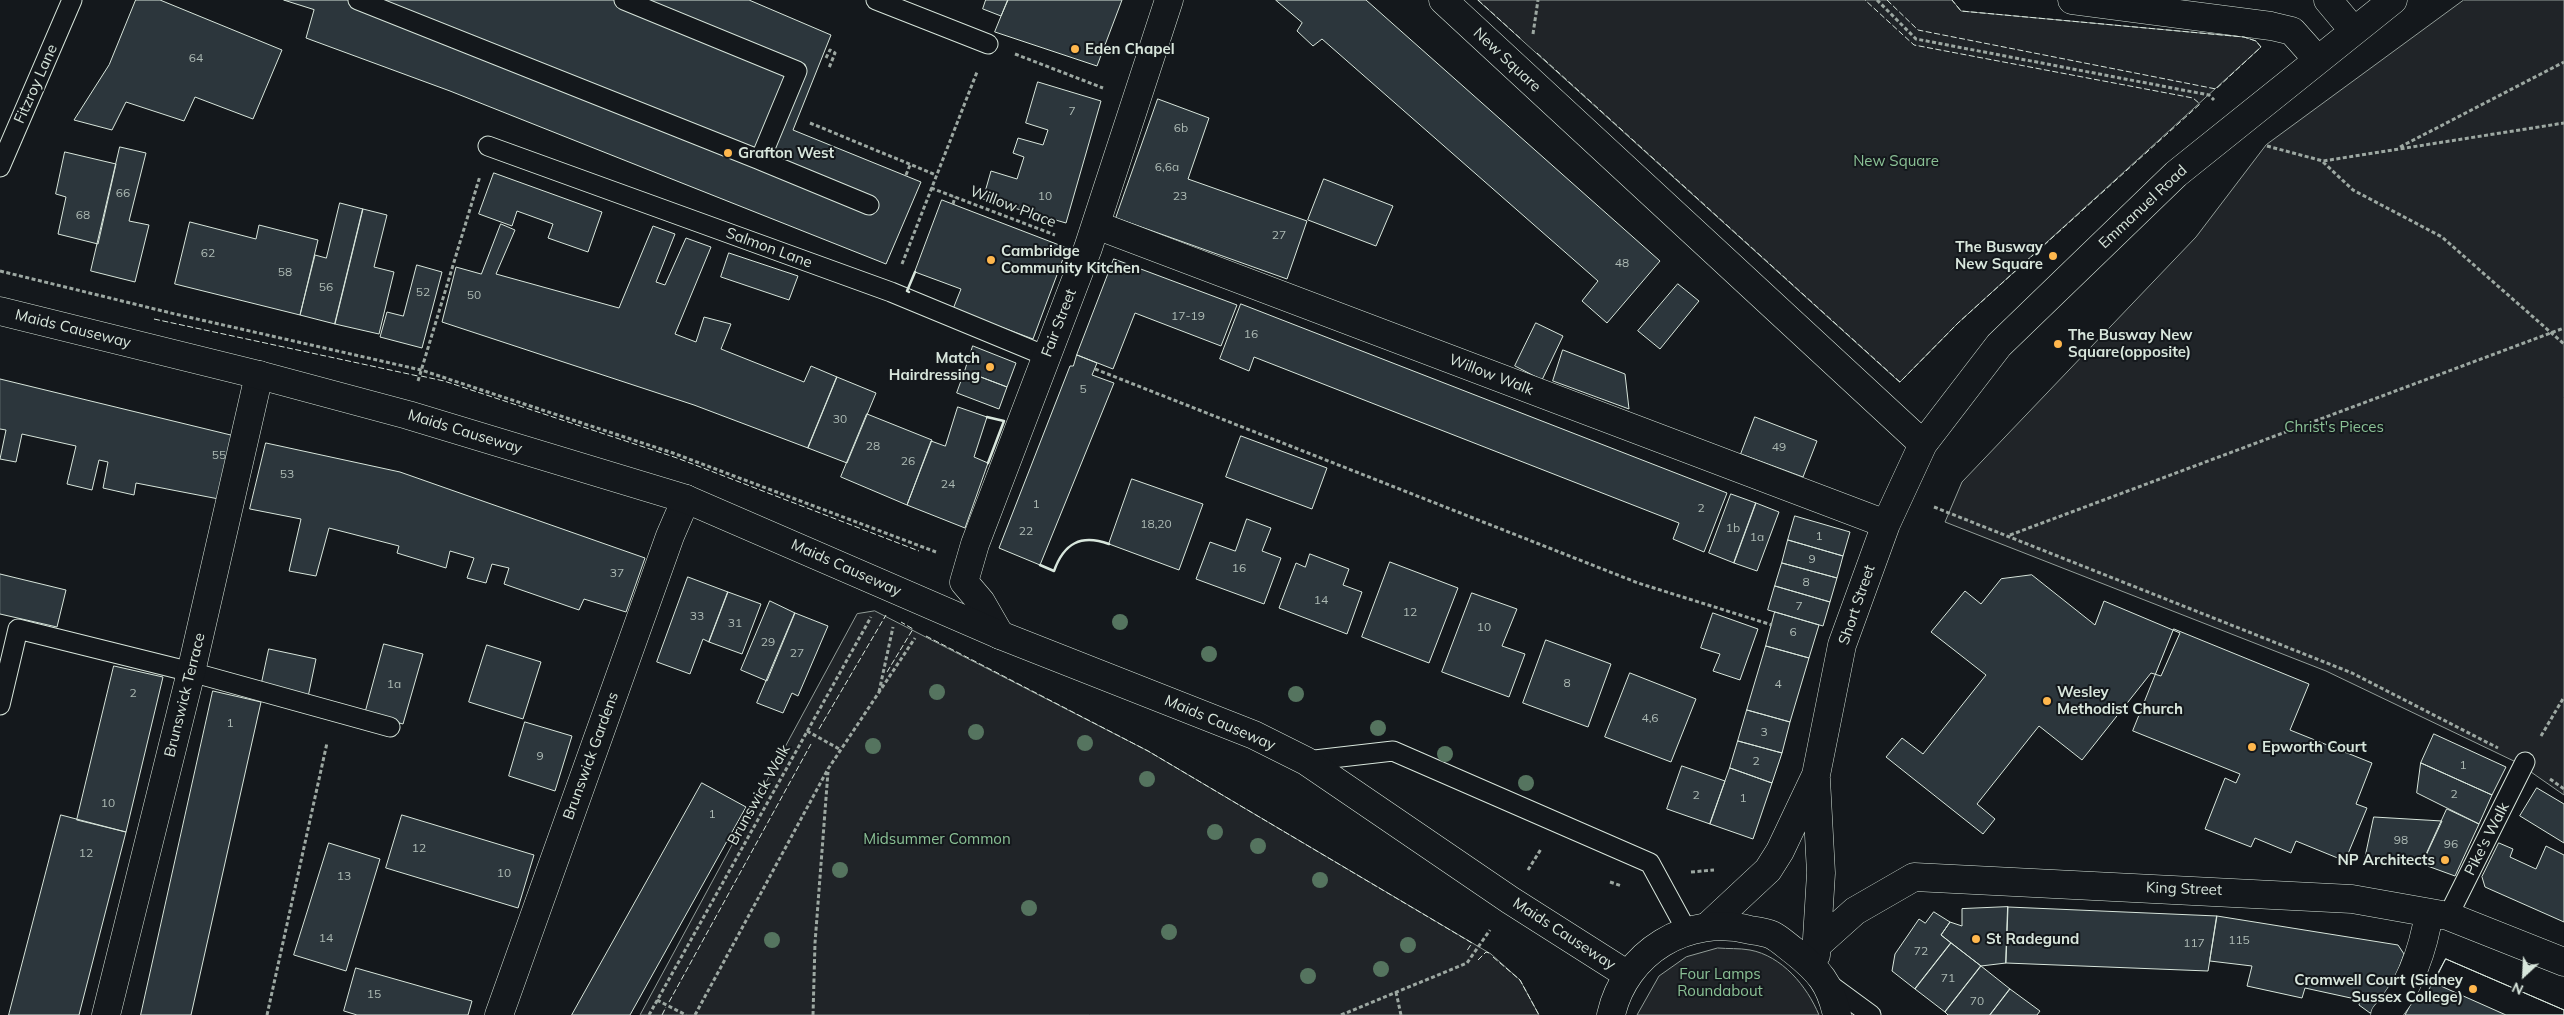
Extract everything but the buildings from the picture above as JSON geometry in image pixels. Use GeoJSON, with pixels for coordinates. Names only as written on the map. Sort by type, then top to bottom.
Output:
{"type":"FeatureCollection","features":[{"type":"Feature","properties":{"kind":"street","name":"Fair Street"},"geometry":{"type":"LineString","coordinates":[[1000,635],[980,602],[964,582],[975,544],[1092,237],[1169,0]]}},
{"type":"Feature","properties":{"kind":"street","name":"New Square"},"geometry":{"type":"LineString","coordinates":[[1444,0],[1923,444]]}},
{"type":"Feature","properties":{"kind":"street"},"geometry":{"type":"LineString","coordinates":[[2072,0],[2271,26],[2292,31],[2317,58]]}},
{"type":"Feature","properties":{"kind":"street"},"geometry":{"type":"LineString","coordinates":[[2328,0],[2353,30]]}},
{"type":"Feature","properties":{"kind":"street","name":"Emmanuel Road"},"geometry":{"type":"LineString","coordinates":[[1923,444],[1999,345],[2176,174],[2317,58],[2393,0]]}},
{"type":"Feature","properties":{"kind":"street","name":"Willow Walk"},"geometry":{"type":"LineString","coordinates":[[1092,237],[1886,524]]}},
{"type":"Feature","properties":{"kind":"street","name":"Maids Causeway"},"geometry":{"type":"LineString","coordinates":[[0,311],[259,374],[408,415],[686,499],[1000,635],[1254,735],[1306,761],[1510,900],[1628,975]]}},
{"type":"Feature","properties":{"kind":"street","name":"Brunswick Terrace"},"geometry":{"type":"LineString","coordinates":[[106,1015],[191,672],[259,374]]}},
{"type":"Feature","properties":{"kind":"street","name":"Short Street"},"geometry":{"type":"LineString","coordinates":[[1698,928],[1768,870],[1780,851],[1816,774],[1842,645],[1886,524],[1923,444]]}},
{"type":"Feature","properties":{"kind":"street","name":"Brunswick Gardens"},"geometry":{"type":"LineString","coordinates":[[499,1015],[670,536],[686,499]]}},
{"type":"Feature","properties":{"kind":"street","name":"Short Street"},"geometry":{"type":"LineString","coordinates":[[1816,774],[1821,873],[1819,965]]}},
{"type":"Feature","properties":{"kind":"street","name":"King Street"},"geometry":{"type":"LineString","coordinates":[[1819,965],[1855,911],[1914,877],[2352,899],[2439,915],[2564,962]]}},
{"type":"Feature","properties":{"kind":"street"},"geometry":{"type":"LineString","coordinates":[[2385,1015],[2398,1000],[2439,915]]}},
{"type":"Feature","properties":{"kind":"street"},"geometry":{"type":"LineString","coordinates":[[1611,1015],[1615,1000],[1628,975],[1648,953],[1664,941],[1698,928],[1731,925],[1772,935],[1819,965],[1833,997],[1837,1015]]}},
{"type":"Feature","properties":{"kind":"lane","name":"Fitzroy Lane"},"geometry":{"type":"LineString","coordinates":[[0,167],[72,0]]}},
{"type":"Feature","properties":{"kind":"lane"},"geometry":{"type":"LineString","coordinates":[[358,0],[869,205]]}},
{"type":"Feature","properties":{"kind":"lane"},"geometry":{"type":"LineString","coordinates":[[624,0],[797,71],[760,160]]}},
{"type":"Feature","properties":{"kind":"lane"},"geometry":{"type":"LineString","coordinates":[[876,0],[988,44]]}},
{"type":"Feature","properties":{"kind":"lane","name":"Salmon Lane"},"geometry":{"type":"LineString","coordinates":[[488,146],[891,292],[1046,356]]}},
{"type":"Feature","properties":{"kind":"lane"},"geometry":{"type":"LineString","coordinates":[[0,705],[18,629],[191,672],[390,727]]}},
{"type":"Feature","properties":{"kind":"lane"},"geometry":{"type":"LineString","coordinates":[[1306,761],[1393,751],[1650,863],[1698,928]]}},
{"type":"Feature","properties":{"kind":"lane","name":"Pike's Walk"},"geometry":{"type":"LineString","coordinates":[[2439,915],[2525,762]]}},
{"type":"Feature","properties":{"kind":"lane"},"geometry":{"type":"LineString","coordinates":[[1819,965],[1871,1015]]}},
{"type":"Feature","properties":{"kind":"path"},"geometry":{"type":"LineString","coordinates":[[1877,0],[1916,39],[2209,95],[2237,123],[2266,145],[2323,161],[2564,123]]}},
{"type":"Feature","properties":{"kind":"path"},"geometry":{"type":"LineString","coordinates":[[891,292],[988,44]]}},
{"type":"Feature","properties":{"kind":"path"},"geometry":{"type":"LineString","coordinates":[[828,70],[835,52],[830,50]]}},
{"type":"Feature","properties":{"kind":"path"},"geometry":{"type":"LineString","coordinates":[[2398,148],[2564,62]]}},
{"type":"Feature","properties":{"kind":"path"},"geometry":{"type":"LineString","coordinates":[[1042,64],[1136,101]]}},
{"type":"Feature","properties":{"kind":"path"},"geometry":{"type":"LineString","coordinates":[[807,122],[936,175]]}},
{"type":"Feature","properties":{"kind":"path"},"geometry":{"type":"LineString","coordinates":[[408,415],[488,146]]}},
{"type":"Feature","properties":{"kind":"path"},"geometry":{"type":"LineString","coordinates":[[2323,161],[2352,190],[2442,237],[2564,344]]}},
{"type":"Feature","properties":{"kind":"path"},"geometry":{"type":"LineString","coordinates":[[906,176],[910,165]]}},
{"type":"Feature","properties":{"kind":"path","name":"Willow Place"},"geometry":{"type":"LineString","coordinates":[[931,188],[1092,237]]}},
{"type":"Feature","properties":{"kind":"path"},"geometry":{"type":"LineString","coordinates":[[953,204],[956,197]]}},
{"type":"Feature","properties":{"kind":"path"},"geometry":{"type":"LineString","coordinates":[[2009,536],[2564,328]]}},
{"type":"Feature","properties":{"kind":"path"},"geometry":{"type":"LineString","coordinates":[[1095,369],[1638,583],[1772,625]]}},
{"type":"Feature","properties":{"kind":"path"},"geometry":{"type":"LineString","coordinates":[[1900,493],[2352,673],[2525,762],[2564,697]]}},
{"type":"Feature","properties":{"kind":"path","name":"Brunswick Walk"},"geometry":{"type":"LineString","coordinates":[[649,1015],[807,731],[891,587]]}},
{"type":"Feature","properties":{"kind":"path"},"geometry":{"type":"LineString","coordinates":[[695,1015],[828,769],[894,671],[931,605]]}},
{"type":"Feature","properties":{"kind":"path"},"geometry":{"type":"LineString","coordinates":[[267,1015],[334,711]]}},
{"type":"Feature","properties":{"kind":"path"},"geometry":{"type":"LineString","coordinates":[[807,731],[841,750]]}},
{"type":"Feature","properties":{"kind":"path"},"geometry":{"type":"LineString","coordinates":[[813,1015],[815,943],[828,769]]}},
{"type":"Feature","properties":{"kind":"path"},"geometry":{"type":"LineString","coordinates":[[1341,1015],[1466,963],[1475,953],[1510,900]]}},
{"type":"Feature","properties":{"kind":"path"},"geometry":{"type":"LineString","coordinates":[[1396,992],[1401,1015]]}},
{"type":"Feature","properties":{"kind":"path"},"geometry":{"type":"LineString","coordinates":[[657,1000],[686,1015]]}},
{"type":"Feature","properties":{"kind":"green space","name":"New Square"},"geometry":{"type":"Polygon","coordinates":[[[1478,0],[1952,0],[1961,11],[2244,37],[2256,41],[2261,47],[1958,323],[1900,382],[1478,0]]]}},
{"type":"Feature","properties":{"kind":"green space","name":"Christ's Pieces"},"geometry":{"type":"Polygon","coordinates":[[[2464,0],[2564,0],[2564,795],[2518,763],[2326,671],[1945,522],[1962,482],[2196,237],[2266,145],[2464,0]]]}},
{"type":"Feature","properties":{"kind":"green space","name":"Midsummer Common"},"geometry":{"type":"Polygon","coordinates":[[[875,611],[1148,751],[1491,954],[1520,980],[1539,1015],[640,1015],[857,614],[875,611]]]}},
{"type":"Feature","properties":{"kind":"green space","name":"Four Lamps Roundabout"},"geometry":{"type":"Polygon","coordinates":[[[1718,948],[1750,950],[1762,953],[1773,959],[1800,983],[1808,993],[1819,1015],[1637,1015],[1659,976],[1686,957],[1718,948]]]}},
{"type":"Feature","properties":{"kind":"fence"},"geometry":{"type":"LineString","coordinates":[[1478,0],[1521,39]]}},
{"type":"Feature","properties":{"kind":"fence"},"geometry":{"type":"LineString","coordinates":[[1537,53],[1900,382],[1958,323],[2200,104],[2193,98],[1914,45],[1865,0]]}},
{"type":"Feature","properties":{"kind":"fence"},"geometry":{"type":"LineString","coordinates":[[1887,0],[1918,30],[2216,89],[2261,47],[2256,41],[2244,37],[1961,11],[1952,0]]}},
{"type":"Feature","properties":{"kind":"fence"},"geometry":{"type":"LineString","coordinates":[[154,319],[418,376]]}},
{"type":"Feature","properties":{"kind":"fence"},"geometry":{"type":"LineString","coordinates":[[421,376],[444,381],[677,458],[919,551]]}},
{"type":"Feature","properties":{"kind":"fence"},"geometry":{"type":"LineString","coordinates":[[819,729],[886,615]]}},
{"type":"Feature","properties":{"kind":"fence"},"geometry":{"type":"LineString","coordinates":[[887,672],[913,629],[901,622]]}},
{"type":"Feature","properties":{"kind":"fence"},"geometry":{"type":"LineString","coordinates":[[926,636],[1148,751],[1472,943],[1466,952]]}},
{"type":"Feature","properties":{"kind":"fence"},"geometry":{"type":"LineString","coordinates":[[669,1002],[811,744]]}},
{"type":"Feature","properties":{"kind":"fence"},"geometry":{"type":"LineString","coordinates":[[1478,960],[1486,952],[1489,953]]}},
{"type":"Feature","properties":{"kind":"fence"},"geometry":{"type":"LineString","coordinates":[[1493,957],[1520,980],[1539,1015]]}},
{"type":"Feature","properties":{"kind":"fence"},"geometry":{"type":"LineString","coordinates":[[662,1015],[666,1007]]}},
{"type":"Feature","properties":{"kind":"wall"},"geometry":{"type":"LineString","coordinates":[[909,292],[907,291],[915,272]]}},
{"type":"Feature","properties":{"kind":"wall"},"geometry":{"type":"LineString","coordinates":[[987,417],[1004,421],[988,463]]}},
{"type":"Feature","properties":{"kind":"wall"},"geometry":{"type":"LineString","coordinates":[[1040,565],[1054,571],[1063,554],[1075,543],[1090,540],[1109,544]]}},
{"type":"Feature","properties":{"kind":"place","name":"Eden Chapel"},"geometry":{"type":"Point","coordinates":[1075,49]}},
{"type":"Feature","properties":{"kind":"place","name":"Grafton West"},"geometry":{"type":"Point","coordinates":[728,153]}},
{"type":"Feature","properties":{"kind":"place","name":"The Busway New Square"},"geometry":{"type":"Point","coordinates":[2053,256]}},
{"type":"Feature","properties":{"kind":"place","name":"Cambridge Community Kitchen"},"geometry":{"type":"Point","coordinates":[991,260]}},
{"type":"Feature","properties":{"kind":"place","name":"The Busway New Square(opposite)"},"geometry":{"type":"Point","coordinates":[2058,344]}},
{"type":"Feature","properties":{"kind":"place","name":"Match Hairdressing"},"geometry":{"type":"Point","coordinates":[990,367]}},
{"type":"Feature","properties":{"kind":"place","name":"Wesley Methodist Church"},"geometry":{"type":"Point","coordinates":[2047,701]}},
{"type":"Feature","properties":{"kind":"place","name":"Epworth Court"},"geometry":{"type":"Point","coordinates":[2252,747]}},
{"type":"Feature","properties":{"kind":"place","name":"NP Architects"},"geometry":{"type":"Point","coordinates":[2445,860]}},
{"type":"Feature","properties":{"kind":"place","name":"St Radegund"},"geometry":{"type":"Point","coordinates":[1976,939]}},
{"type":"Feature","properties":{"kind":"place","name":"Cromwell Court (Sidney Sussex College)"},"geometry":{"type":"Point","coordinates":[2473,989]}}]}
